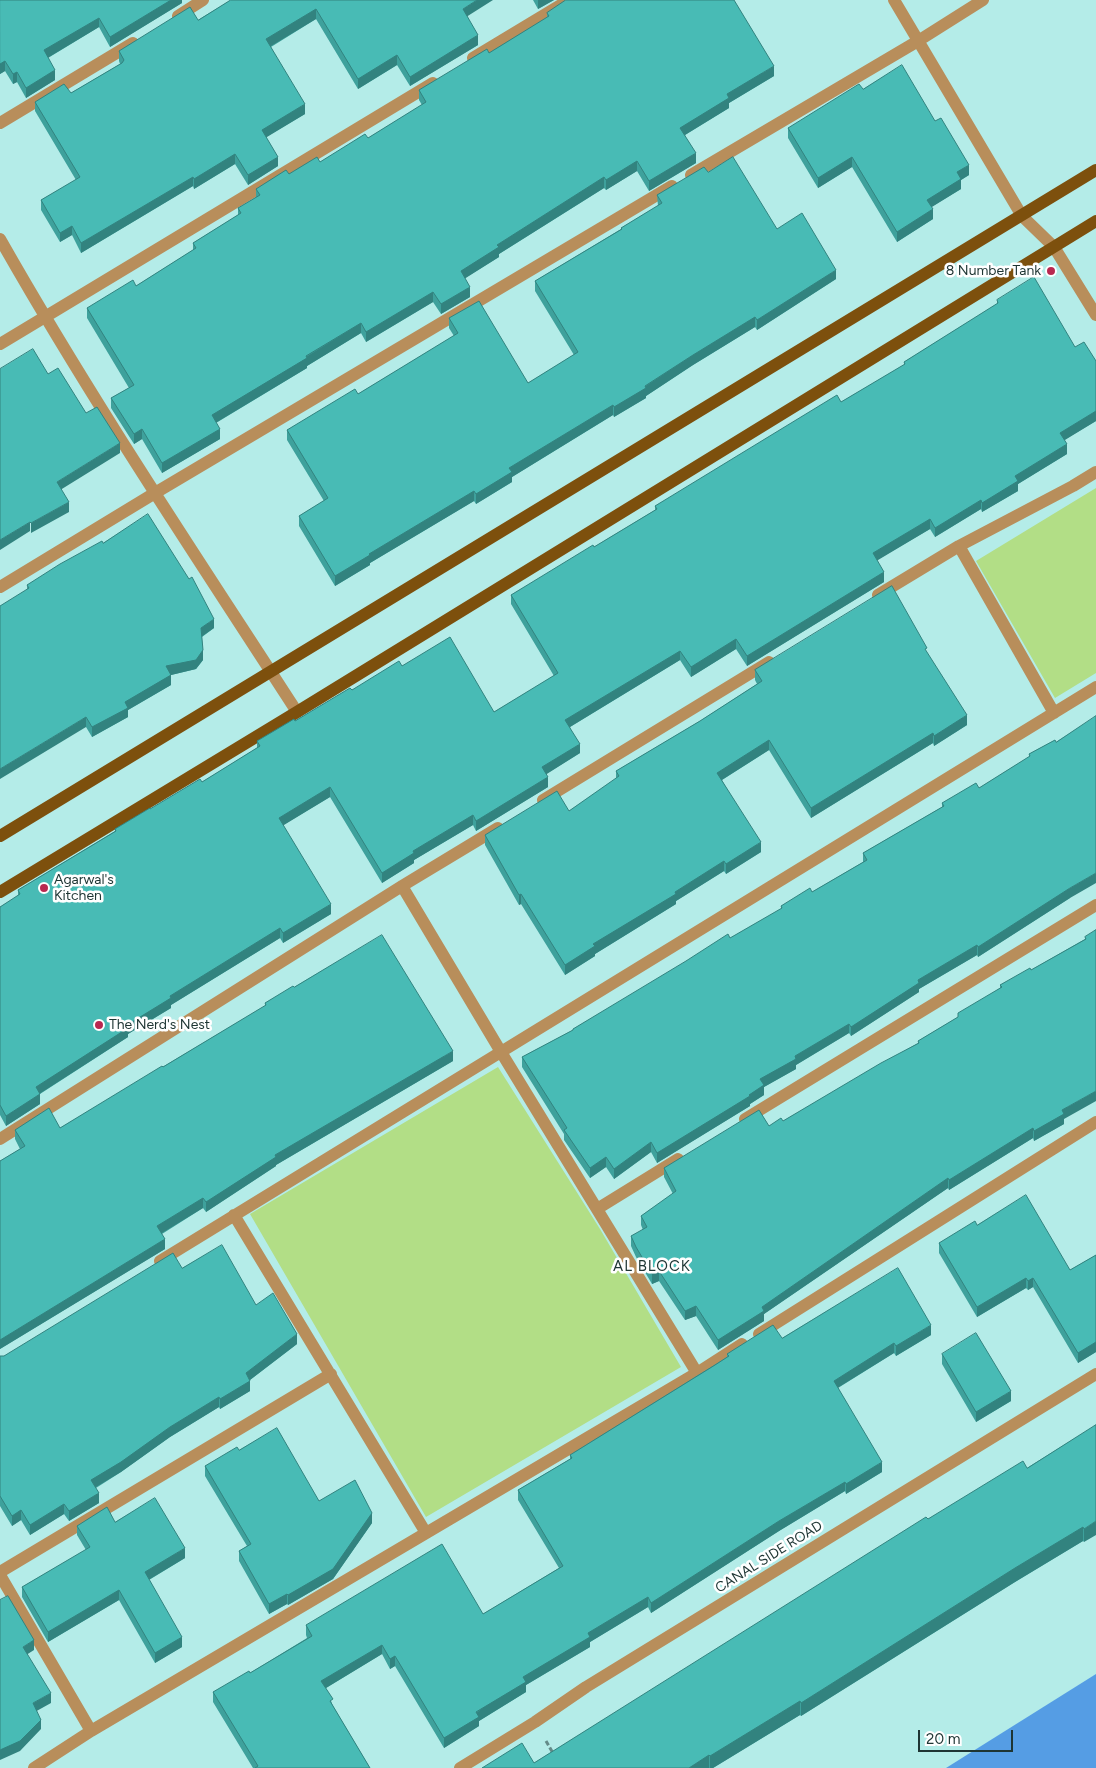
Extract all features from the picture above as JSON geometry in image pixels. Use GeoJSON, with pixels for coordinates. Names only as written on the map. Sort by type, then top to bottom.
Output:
{"type":"FeatureCollection","features":[{"type":"Feature","properties":{"kind":"main road"},"geometry":{"type":"LineString","coordinates":[[0,836],[1096,170]]}},
{"type":"Feature","properties":{"kind":"main road"},"geometry":{"type":"LineString","coordinates":[[0,892],[297,712],[1096,221]]}},
{"type":"Feature","properties":{"kind":"street"},"geometry":{"type":"LineString","coordinates":[[169,20],[203,0]]}},
{"type":"Feature","properties":{"kind":"street"},"geometry":{"type":"LineString","coordinates":[[459,67],[569,0]]}},
{"type":"Feature","properties":{"kind":"street"},"geometry":{"type":"LineString","coordinates":[[894,0],[1022,216],[1054,247],[1096,315]]}},
{"type":"Feature","properties":{"kind":"street"},"geometry":{"type":"LineString","coordinates":[[0,587],[983,0]]}},
{"type":"Feature","properties":{"kind":"street"},"geometry":{"type":"LineString","coordinates":[[0,123],[144,36]]}},
{"type":"Feature","properties":{"kind":"street"},"geometry":{"type":"LineString","coordinates":[[0,344],[442,77]]}},
{"type":"Feature","properties":{"kind":"street"},"geometry":{"type":"LineString","coordinates":[[0,239],[45,318],[155,493],[297,712]]}},
{"type":"Feature","properties":{"kind":"street"},"geometry":{"type":"LineString","coordinates":[[866,603],[959,546],[1096,472]]}},
{"type":"Feature","properties":{"kind":"street"},"geometry":{"type":"LineString","coordinates":[[959,546],[1054,713]]}},
{"type":"Feature","properties":{"kind":"street"},"geometry":{"type":"LineString","coordinates":[[536,804],[781,655]]}},
{"type":"Feature","properties":{"kind":"street"},"geometry":{"type":"LineString","coordinates":[[151,1267],[1096,687]]}},
{"type":"Feature","properties":{"kind":"street"},"geometry":{"type":"LineString","coordinates":[[0,1139],[402,886],[511,820]]}},
{"type":"Feature","properties":{"kind":"street"},"geometry":{"type":"LineString","coordinates":[[402,886],[697,1373]]}},
{"type":"Feature","properties":{"kind":"street"},"geometry":{"type":"LineString","coordinates":[[735,1125],[1096,905]]}},
{"type":"Feature","properties":{"kind":"street"},"geometry":{"type":"LineString","coordinates":[[34,1768],[91,1731],[697,1373],[1096,1122]]}},
{"type":"Feature","properties":{"kind":"street"},"geometry":{"type":"LineString","coordinates":[[597,1209],[685,1155]]}},
{"type":"Feature","properties":{"kind":"street"},"geometry":{"type":"LineString","coordinates":[[234,1215],[426,1533]]}},
{"type":"Feature","properties":{"kind":"street"},"geometry":{"type":"LineString","coordinates":[[91,1731],[0,1574],[331,1374]]}},
{"type":"Feature","properties":{"kind":"street","name":"CANAL SIDE ROAD"},"geometry":{"type":"LineString","coordinates":[[460,1768],[586,1687],[1096,1374]]}},
{"type":"Feature","properties":{"kind":"path"},"geometry":{"type":"LineString","coordinates":[[534,1722],[558,1760]]}},
{"type":"Feature","properties":{"kind":"green space"},"geometry":{"type":"Polygon","coordinates":[[[1096,488],[1096,673],[1055,698],[976,561],[1096,488]]]}},
{"type":"Feature","properties":{"kind":"green space"},"geometry":{"type":"Polygon","coordinates":[[[498,1067],[600,1229],[681,1367],[426,1517],[250,1214],[498,1067]]]}},
{"type":"Feature","properties":{"kind":"water"},"geometry":{"type":"Polygon","coordinates":[[[1096,1674],[1096,1768],[946,1768],[1096,1674]]]}},
{"type":"Feature","properties":{"kind":"building"},"geometry":{"type":"Polygon","coordinates":[[[0,0],[171,0],[110,37],[99,18],[44,50],[55,70],[26,88],[17,72],[13,74],[5,61],[0,64],[0,0]]]}},
{"type":"Feature","properties":{"kind":"building"},"geometry":{"type":"Polygon","coordinates":[[[231,0],[477,0],[463,9],[478,35],[410,77],[397,55],[358,79],[316,9],[266,39],[305,104],[262,130],[278,157],[248,175],[235,154],[81,243],[72,226],[60,233],[41,200],[80,177],[35,102],[64,84],[71,93],[122,63],[124,60],[119,51],[190,7],[198,20],[231,0]]]}},
{"type":"Feature","properties":{"kind":"building"},"geometry":{"type":"Polygon","coordinates":[[[566,0],[734,0],[774,66],[727,94],[729,98],[680,128],[696,153],[649,181],[637,161],[606,180],[604,177],[497,245],[499,247],[461,271],[470,287],[441,304],[433,292],[366,332],[361,323],[212,415],[220,429],[162,463],[142,429],[134,434],[111,398],[134,385],[87,308],[133,280],[136,286],[196,248],[193,243],[241,213],[238,208],[260,195],[256,189],[286,170],[289,174],[317,157],[320,162],[365,134],[368,138],[426,102],[419,90],[487,49],[489,53],[549,16],[547,13],[566,0]]]}},
{"type":"Feature","properties":{"kind":"building"},"geometry":{"type":"Polygon","coordinates":[[[902,65],[935,121],[941,118],[969,165],[957,172],[961,179],[927,200],[933,209],[897,232],[852,157],[818,178],[788,128],[859,84],[863,89],[902,65]]]}},
{"type":"Feature","properties":{"kind":"building"},"geometry":{"type":"Polygon","coordinates":[[[733,157],[777,229],[802,213],[836,270],[757,320],[755,317],[693,355],[645,386],[646,388],[614,407],[613,405],[509,468],[512,472],[476,494],[474,491],[335,576],[299,516],[328,498],[287,430],[355,389],[358,394],[458,333],[449,318],[479,301],[528,383],[578,352],[535,281],[662,203],[657,195],[704,167],[708,172],[733,157]]]}},
{"type":"Feature","properties":{"kind":"building"},"geometry":{"type":"Polygon","coordinates":[[[1034,277],[1075,347],[1084,342],[1096,361],[1096,411],[1060,433],[1067,444],[1015,476],[1018,481],[982,503],[981,500],[935,528],[930,519],[873,553],[884,572],[747,656],[736,639],[691,667],[680,651],[565,720],[580,744],[542,767],[548,777],[476,821],[473,815],[413,851],[414,853],[382,873],[330,787],[279,818],[331,904],[283,933],[280,928],[170,996],[171,998],[127,1025],[128,1028],[36,1087],[40,1094],[6,1116],[0,1105],[0,907],[20,894],[18,890],[116,831],[115,829],[150,808],[200,779],[202,782],[260,746],[257,741],[294,719],[295,721],[350,688],[352,690],[399,661],[402,666],[450,637],[494,712],[558,673],[511,595],[657,509],[655,506],[837,395],[841,402],[905,364],[904,362],[998,303],[997,300],[1034,277]]]}},
{"type":"Feature","properties":{"kind":"building"},"geometry":{"type":"Polygon","coordinates":[[[33,349],[48,374],[58,368],[86,413],[97,407],[120,443],[57,482],[69,502],[0,540],[0,369],[33,349]]]}},
{"type":"Feature","properties":{"kind":"building"},"geometry":{"type":"Polygon","coordinates":[[[148,514],[189,579],[192,577],[214,619],[201,628],[203,650],[196,660],[166,666],[171,675],[125,702],[128,708],[92,727],[86,717],[0,769],[0,606],[29,588],[27,585],[60,564],[102,541],[103,543],[148,514]]]}},
{"type":"Feature","properties":{"kind":"building"},"geometry":{"type":"Polygon","coordinates":[[[892,586],[927,648],[925,649],[967,715],[934,736],[933,733],[811,808],[769,740],[717,773],[761,842],[726,864],[724,861],[675,892],[676,894],[593,944],[595,946],[565,965],[521,894],[519,895],[485,835],[557,791],[569,811],[619,776],[616,771],[700,721],[762,681],[755,670],[892,586]]]}},
{"type":"Feature","properties":{"kind":"building"},"geometry":{"type":"Polygon","coordinates":[[[1096,716],[1096,873],[978,947],[977,945],[918,980],[919,983],[851,1027],[849,1024],[795,1056],[796,1059],[760,1079],[764,1085],[750,1096],[657,1153],[651,1142],[614,1169],[606,1157],[590,1168],[564,1130],[567,1128],[522,1057],[573,1030],[728,934],[730,938],[782,908],[781,906],[810,888],[812,892],[867,860],[863,853],[944,806],[942,803],[976,783],[979,788],[1030,756],[1029,754],[1055,740],[1056,742],[1096,716]]]}},
{"type":"Feature","properties":{"kind":"building"},"geometry":{"type":"Polygon","coordinates":[[[1096,930],[1096,1091],[1062,1110],[1064,1114],[1034,1131],[1033,1128],[949,1180],[948,1178],[762,1307],[764,1311],[718,1340],[696,1306],[685,1311],[659,1271],[652,1274],[631,1236],[647,1227],[641,1216],[676,1191],[664,1168],[759,1110],[769,1126],[781,1118],[783,1121],[881,1063],[919,1043],[918,1041],[958,1017],[958,1013],[1002,987],[1000,985],[1086,939],[1085,937],[1096,930]]]}},
{"type":"Feature","properties":{"kind":"building"},"geometry":{"type":"Polygon","coordinates":[[[382,935],[453,1051],[275,1155],[276,1157],[206,1202],[203,1198],[157,1226],[165,1239],[0,1340],[0,1161],[25,1146],[15,1130],[49,1108],[60,1128],[266,1005],[265,1003],[293,986],[382,935]]]}},
{"type":"Feature","properties":{"kind":"building"},"geometry":{"type":"Polygon","coordinates":[[[1026,1195],[1070,1270],[1096,1255],[1096,1342],[1078,1353],[1033,1278],[1028,1281],[1026,1278],[977,1307],[939,1243],[975,1221],[977,1225],[1026,1195]]]}},
{"type":"Feature","properties":{"kind":"building"},"geometry":{"type":"Polygon","coordinates":[[[222,1245],[256,1305],[273,1293],[297,1334],[246,1373],[250,1381],[220,1399],[219,1397],[170,1427],[121,1462],[91,1480],[99,1493],[69,1511],[64,1504],[30,1525],[21,1510],[12,1516],[0,1496],[0,1356],[4,1356],[173,1253],[182,1268],[222,1245]]]}},
{"type":"Feature","properties":{"kind":"building"},"geometry":{"type":"Polygon","coordinates":[[[898,1268],[931,1325],[896,1346],[894,1343],[834,1381],[882,1462],[779,1521],[651,1603],[648,1597],[588,1633],[590,1637],[523,1677],[526,1682],[476,1712],[479,1717],[444,1738],[395,1656],[390,1659],[382,1645],[321,1681],[333,1699],[330,1701],[370,1768],[255,1768],[258,1766],[213,1692],[249,1671],[250,1673],[312,1636],[306,1625],[442,1544],[483,1614],[563,1566],[518,1490],[572,1458],[570,1455],[715,1365],[729,1356],[727,1354],[773,1325],[782,1338],[898,1268]]]}},
{"type":"Feature","properties":{"kind":"building"},"geometry":{"type":"Polygon","coordinates":[[[976,1333],[1011,1391],[976,1412],[942,1354],[976,1333]]]}},
{"type":"Feature","properties":{"kind":"building"},"geometry":{"type":"Polygon","coordinates":[[[1096,1425],[1096,1521],[1015,1568],[801,1703],[800,1701],[689,1768],[482,1768],[522,1743],[534,1763],[926,1517],[928,1519],[1023,1461],[1027,1468],[1096,1425]]]}},
{"type":"Feature","properties":{"kind":"building"},"geometry":{"type":"Polygon","coordinates":[[[277,1428],[319,1501],[355,1480],[372,1513],[333,1569],[269,1604],[239,1551],[251,1544],[205,1466],[237,1447],[239,1450],[277,1428]]]}},
{"type":"Feature","properties":{"kind":"building"},"geometry":{"type":"Polygon","coordinates":[[[155,1498],[185,1548],[145,1572],[182,1637],[155,1653],[119,1590],[48,1632],[22,1587],[90,1547],[77,1526],[107,1507],[115,1522],[155,1498]]]}},
{"type":"Feature","properties":{"kind":"building"},"geometry":{"type":"Polygon","coordinates":[[[8,1596],[34,1640],[23,1647],[51,1693],[33,1703],[41,1720],[20,1741],[0,1750],[0,1600],[8,1596]]]}},
{"type":"Feature","properties":{"kind":"place","name":"8 Number Tank"},"geometry":{"type":"Point","coordinates":[1051,271]}},
{"type":"Feature","properties":{"kind":"place","name":"Agarwal's Kitchen"},"geometry":{"type":"Point","coordinates":[44,888]}},
{"type":"Feature","properties":{"kind":"place","name":"The Nerd's Nest"},"geometry":{"type":"Point","coordinates":[99,1025]}},
{"type":"Feature","properties":{"kind":"district","name":"AL BLOCK"},"geometry":{"type":"Point","coordinates":[652,1267]}}]}
